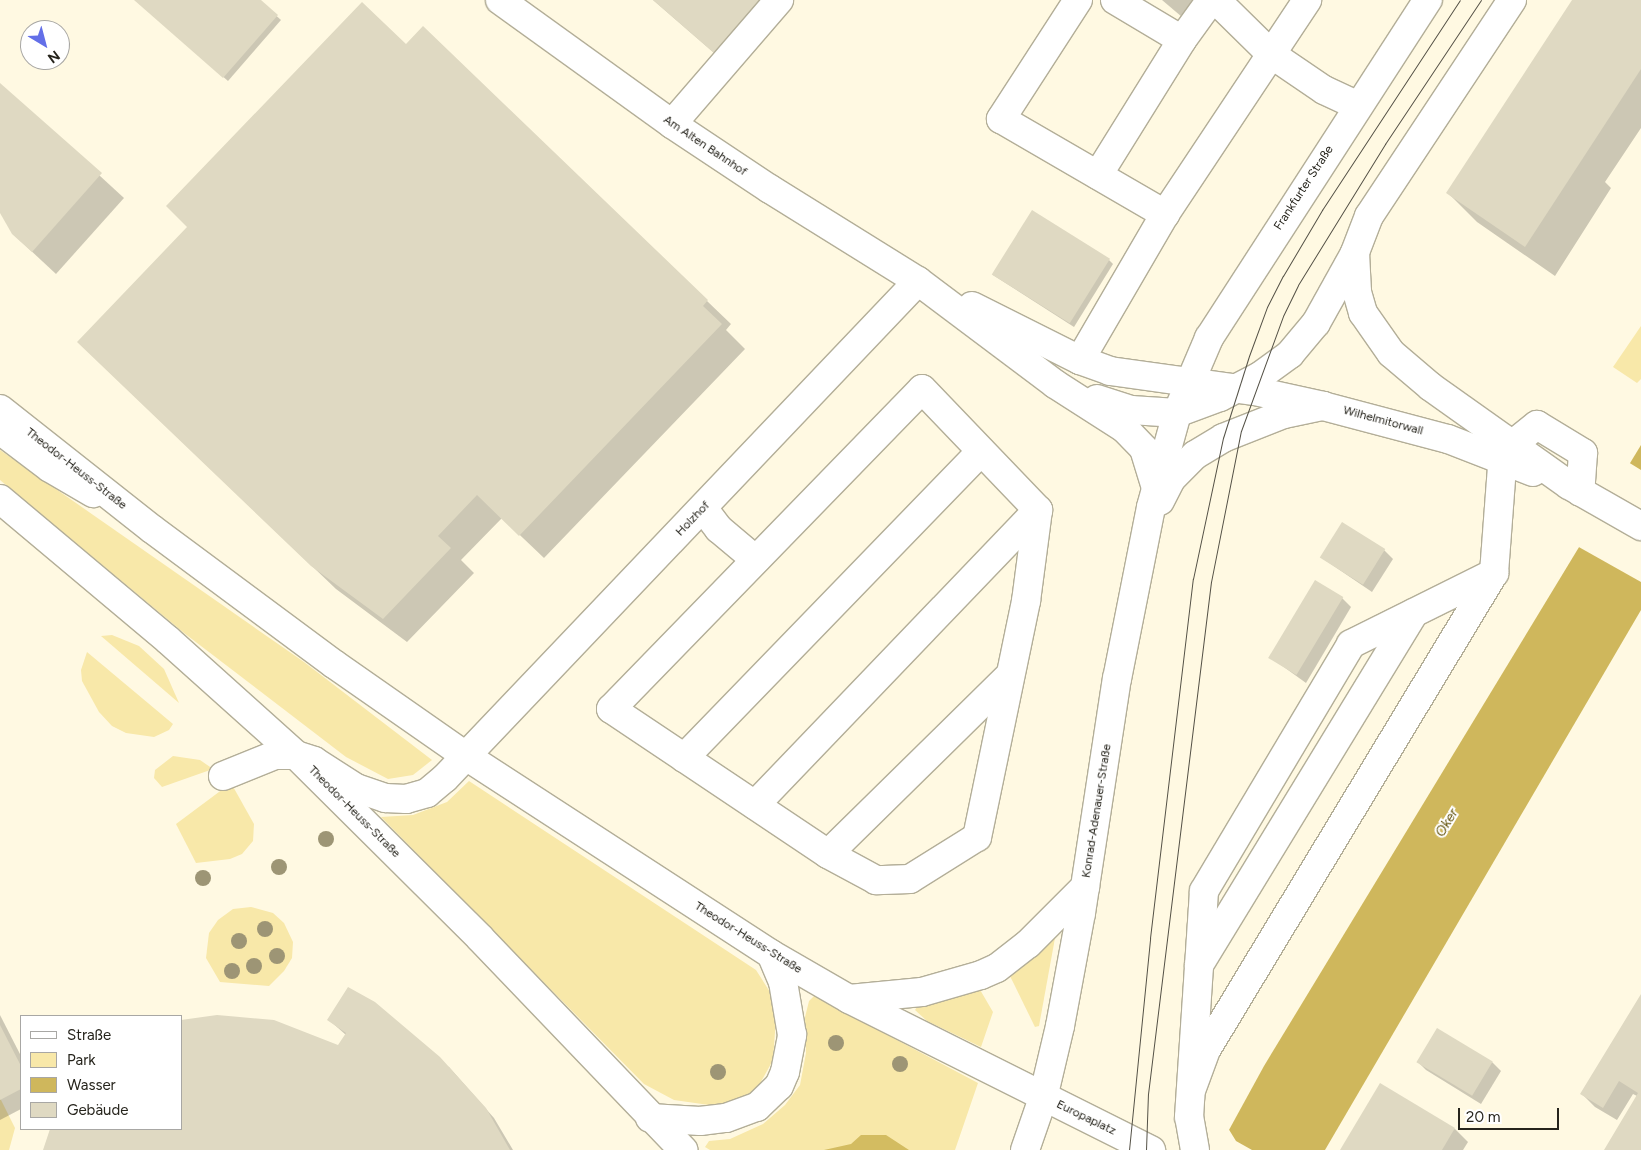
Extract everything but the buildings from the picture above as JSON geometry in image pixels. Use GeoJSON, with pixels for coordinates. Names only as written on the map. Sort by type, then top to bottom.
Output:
{"type":"FeatureCollection","features":[{"type":"Feature","properties":{"kind":"main road","name":"Am Alten Bahnhof"},"geometry":{"type":"LineString","coordinates":[[500,0],[672,124],[918,281],[1055,384],[1139,440],[1156,488]]}},
{"type":"Feature","properties":{"kind":"main road"},"geometry":{"type":"LineString","coordinates":[[672,124],[779,0]]}},
{"type":"Feature","properties":{"kind":"main road"},"geometry":{"type":"LineString","coordinates":[[1078,0],[1001,119],[1165,214]]}},
{"type":"Feature","properties":{"kind":"main road"},"geometry":{"type":"LineString","coordinates":[[1116,0],[1182,40]]}},
{"type":"Feature","properties":{"kind":"main road"},"geometry":{"type":"LineString","coordinates":[[1098,175],[1182,40],[1211,0]]}},
{"type":"Feature","properties":{"kind":"main road"},"geometry":{"type":"LineString","coordinates":[[1216,0],[1271,54],[1324,90],[1358,106]]}},
{"type":"Feature","properties":{"kind":"main road"},"geometry":{"type":"LineString","coordinates":[[1080,360],[1165,214],[1307,0]]}},
{"type":"Feature","properties":{"kind":"main road","name":"Frankfurter Straße"},"geometry":{"type":"LineString","coordinates":[[1189,382],[1209,338],[1428,0]]}},
{"type":"Feature","properties":{"kind":"main road"},"geometry":{"type":"LineString","coordinates":[[1177,413],[1238,388],[1272,368],[1302,342],[1316,323],[1355,254],[1369,216],[1512,0]]}},
{"type":"Feature","properties":{"kind":"main road","name":"Wilhelmitorwall"},"geometry":{"type":"LineString","coordinates":[[1355,254],[1354,278],[1363,313],[1391,353],[1506,448],[1641,526]]}},
{"type":"Feature","properties":{"kind":"main road","name":"Am Alten Bahnhof"},"geometry":{"type":"LineString","coordinates":[[918,281],[1080,360],[1110,371],[1189,382]]}},
{"type":"Feature","properties":{"kind":"main road","name":"Holzhof"},"geometry":{"type":"LineString","coordinates":[[466,756],[918,281]]}},
{"type":"Feature","properties":{"kind":"main road","name":"Wilhelmitorwall"},"geometry":{"type":"LineString","coordinates":[[1189,382],[1238,388],[1323,406],[1448,439],[1506,448]]}},
{"type":"Feature","properties":{"kind":"main road","name":"Konrad-Adenauer-Straße"},"geometry":{"type":"LineString","coordinates":[[1043,1098],[1085,887],[1117,679],[1147,524],[1177,413],[1189,382]]}},
{"type":"Feature","properties":{"kind":"main road","name":"Am Alten Bahnhof"},"geometry":{"type":"LineString","coordinates":[[1055,384],[1131,410],[1177,413]]}},
{"type":"Feature","properties":{"kind":"main road"},"geometry":{"type":"LineString","coordinates":[[922,389],[1038,510],[1026,601],[977,837],[910,879],[876,880],[828,854],[611,709],[922,389]]}},
{"type":"Feature","properties":{"kind":"main road","name":"Konrad-Adenauer-Straße"},"geometry":{"type":"LineString","coordinates":[[1147,524],[1171,479],[1195,456],[1223,438],[1254,425],[1284,414],[1323,406]]}},
{"type":"Feature","properties":{"kind":"main road","name":"Theodor-Heuss-Straße"},"geometry":{"type":"LineString","coordinates":[[0,409],[152,529],[334,664],[466,756],[771,954],[849,999],[1043,1098]]}},
{"type":"Feature","properties":{"kind":"main road"},"geometry":{"type":"LineString","coordinates":[[1192,1088],[1206,1050],[1494,573],[1506,448],[1537,425],[1583,453],[1582,493]]}},
{"type":"Feature","properties":{"kind":"main road","name":"Theodor-Heuss-Straße"},"geometry":{"type":"LineString","coordinates":[[0,430],[50,468],[152,529]]}},
{"type":"Feature","properties":{"kind":"main road"},"geometry":{"type":"LineString","coordinates":[[684,758],[981,451]]}},
{"type":"Feature","properties":{"kind":"main road","name":"Theodor-Heuss-Straße"},"geometry":{"type":"LineString","coordinates":[[0,499],[154,627],[296,755],[480,938],[650,1118],[683,1150]]}},
{"type":"Feature","properties":{"kind":"main road"},"geometry":{"type":"LineString","coordinates":[[703,508],[719,529],[756,560]]}},
{"type":"Feature","properties":{"kind":"main road"},"geometry":{"type":"LineString","coordinates":[[755,805],[1038,510]]}},
{"type":"Feature","properties":{"kind":"main road"},"geometry":{"type":"LineString","coordinates":[[1195,1150],[1189,1117],[1197,968],[1204,891],[1351,644],[1494,573]]}},
{"type":"Feature","properties":{"kind":"main road"},"geometry":{"type":"LineString","coordinates":[[1197,968],[1414,613]]}},
{"type":"Feature","properties":{"kind":"main road"},"geometry":{"type":"LineString","coordinates":[[828,854],[1010,676]]}},
{"type":"Feature","properties":{"kind":"main road"},"geometry":{"type":"LineString","coordinates":[[223,776],[275,755],[296,755]]}},
{"type":"Feature","properties":{"kind":"main road","name":"Theodor-Heuss-Straße"},"geometry":{"type":"LineString","coordinates":[[296,755],[314,761],[356,788],[385,798],[406,800],[427,793],[466,756]]}},
{"type":"Feature","properties":{"kind":"main road"},"geometry":{"type":"LineString","coordinates":[[849,999],[936,989],[981,975],[1028,944],[1085,887]]}},
{"type":"Feature","properties":{"kind":"main road"},"geometry":{"type":"LineString","coordinates":[[650,1118],[700,1121],[726,1118],[757,1107],[779,1086],[785,1072],[792,1034],[789,1008],[771,954]]}},
{"type":"Feature","properties":{"kind":"main road","name":"Europaplatz"},"geometry":{"type":"LineString","coordinates":[[1025,1150],[1043,1098],[1151,1150]]}},
{"type":"Feature","properties":{"kind":"green space"},"geometry":{"type":"Polygon","coordinates":[[[1641,326],[1641,379],[1637,383],[1613,367],[1641,326]]]}},
{"type":"Feature","properties":{"kind":"green space"},"geometry":{"type":"Polygon","coordinates":[[[0,450],[304,662],[432,760],[413,775],[388,779],[346,757],[184,633],[0,480],[0,450]]]}},
{"type":"Feature","properties":{"kind":"green space"},"geometry":{"type":"Polygon","coordinates":[[[112,635],[139,646],[164,669],[179,703],[101,636],[112,635]]]}},
{"type":"Feature","properties":{"kind":"green space"},"geometry":{"type":"Polygon","coordinates":[[[87,652],[173,724],[169,730],[154,737],[126,733],[112,726],[99,712],[82,681],[81,670],[87,652]]]}},
{"type":"Feature","properties":{"kind":"green space"},"geometry":{"type":"Polygon","coordinates":[[[173,756],[200,760],[213,769],[162,787],[154,778],[155,770],[173,756]]]}},
{"type":"Feature","properties":{"kind":"green space"},"geometry":{"type":"Polygon","coordinates":[[[469,781],[756,970],[770,992],[776,1018],[773,1060],[757,1089],[744,1098],[716,1106],[674,1100],[644,1084],[381,817],[413,815],[447,802],[469,781]]]}},
{"type":"Feature","properties":{"kind":"green space"},"geometry":{"type":"Polygon","coordinates":[[[231,783],[254,824],[253,841],[242,854],[230,859],[196,863],[176,824],[231,783]]]}},
{"type":"Feature","properties":{"kind":"green space"},"geometry":{"type":"Polygon","coordinates":[[[251,907],[273,913],[284,923],[293,942],[292,958],[284,971],[269,986],[220,982],[206,958],[209,933],[218,920],[233,909],[251,907]]]}},
{"type":"Feature","properties":{"kind":"green space"},"geometry":{"type":"Polygon","coordinates":[[[1055,938],[1039,1026],[1035,1027],[1008,972],[1055,938]]]}},
{"type":"Feature","properties":{"kind":"green space"},"geometry":{"type":"Polygon","coordinates":[[[979,988],[993,1012],[981,1047],[927,1021],[915,1010],[921,1001],[963,995],[979,988]]]}},
{"type":"Feature","properties":{"kind":"green space"},"geometry":{"type":"Polygon","coordinates":[[[814,996],[978,1083],[955,1150],[710,1150],[705,1147],[709,1141],[730,1139],[763,1124],[785,1105],[800,1085],[806,1053],[805,1017],[809,1001],[814,996]]]}},
{"type":"Feature","properties":{"kind":"green space"},"geometry":{"type":"Polygon","coordinates":[[[0,1098],[15,1128],[9,1150],[0,1150],[0,1098]]]}},
{"type":"Feature","properties":{"kind":"shaded area"},"geometry":{"type":"Polygon","coordinates":[[[861,1135],[886,1135],[909,1150],[824,1150],[851,1144],[861,1135]]]}},
{"type":"Feature","properties":{"kind":"water","name":"Oker"},"geometry":{"type":"Polygon","coordinates":[[[1641,445],[1641,610],[1325,1150],[1218,1150],[1264,1066],[1641,445]]]}},
{"type":"Feature","properties":{"kind":"pier"},"geometry":{"type":"Polygon","coordinates":[[[1628,462],[1641,470],[1641,582],[1577,546],[1628,462]]]}},
{"type":"Feature","properties":{"kind":"pier"},"geometry":{"type":"Polygon","coordinates":[[[1228,1128],[1236,1141],[1252,1150],[1216,1150],[1228,1128]]]}},
{"type":"Feature","properties":{"kind":"tram line"},"geometry":{"type":"LineString","coordinates":[[1129,1150],[1150,938],[1193,579],[1223,438],[1267,307],[1283,276],[1322,210],[1460,0]]}},
{"type":"Feature","properties":{"kind":"tram line"},"geometry":{"type":"LineString","coordinates":[[1146,1150],[1148,1094],[1211,582],[1241,431],[1283,316],[1298,285],[1385,144],[1481,0]]}}]}
